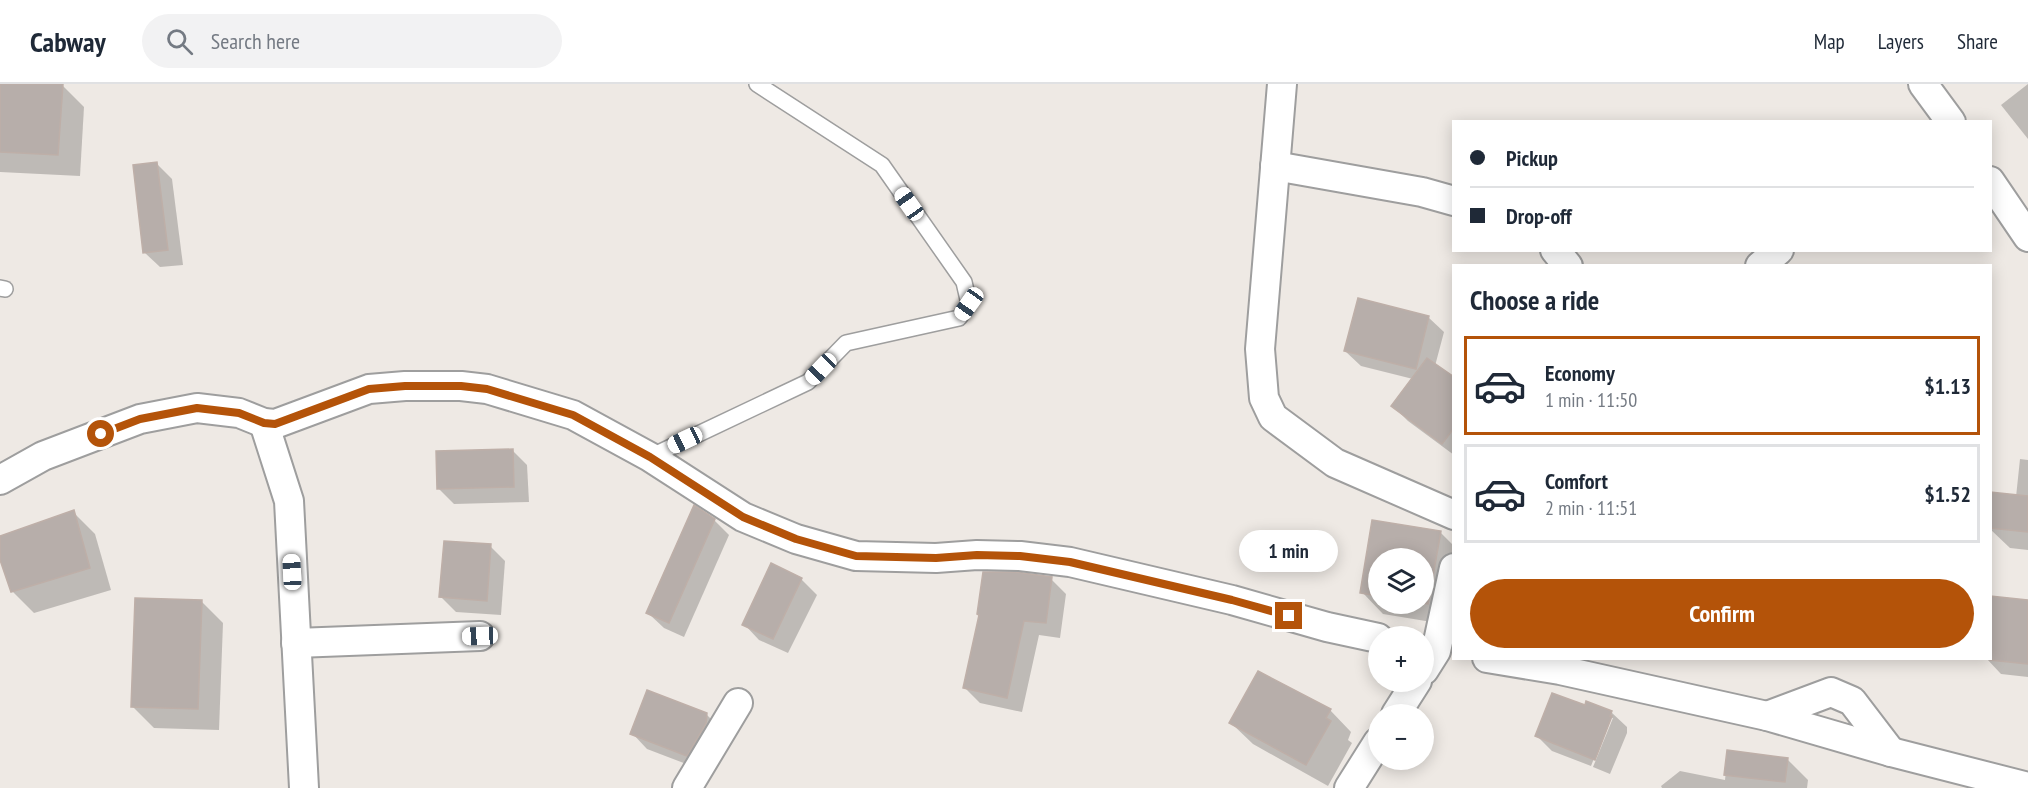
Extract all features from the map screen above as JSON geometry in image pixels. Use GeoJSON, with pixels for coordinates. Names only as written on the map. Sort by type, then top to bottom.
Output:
{"type":"FeatureCollection","features":[{"type":"Feature","properties":{"kind":"street"},"geometry":{"type":"LineString","coordinates":[[1282,84],[1260,348],[1264,398],[1273,417],[1335,463],[1452,514]]}},
{"type":"Feature","properties":{"kind":"street"},"geometry":{"type":"LineString","coordinates":[[1923,84],[1947,120]]}},
{"type":"Feature","properties":{"kind":"street"},"geometry":{"type":"LineString","coordinates":[[1275,166],[1422,192],[1452,200]]}},
{"type":"Feature","properties":{"kind":"street"},"geometry":{"type":"LineString","coordinates":[[1992,184],[2028,237]]}},
{"type":"Feature","properties":{"kind":"street"},"geometry":{"type":"LineString","coordinates":[[1557,252],[1566,264]]}},
{"type":"Feature","properties":{"kind":"street"},"geometry":{"type":"LineString","coordinates":[[1762,264],[1777,252]]}},
{"type":"Feature","properties":{"kind":"street"},"geometry":{"type":"LineString","coordinates":[[0,480],[43,456],[140,419],[197,408],[239,413],[264,423],[275,424],[369,389],[405,386],[461,386],[487,389],[573,415],[650,457],[743,517],[796,539],[856,556],[936,558],[977,555],[1020,556],[1070,562],[1232,600],[1327,627],[1368,636]]}},
{"type":"Feature","properties":{"kind":"street"},"geometry":{"type":"LineString","coordinates":[[264,423],[289,501],[304,788]]}},
{"type":"Feature","properties":{"kind":"street"},"geometry":{"type":"LineString","coordinates":[[1434,656],[1452,577]]}},
{"type":"Feature","properties":{"kind":"street"},"geometry":{"type":"LineString","coordinates":[[296,643],[480,636]]}},
{"type":"Feature","properties":{"kind":"street"},"geometry":{"type":"LineString","coordinates":[[1499,660],[1560,670],[1767,716],[1891,752],[2028,786]]}},
{"type":"Feature","properties":{"kind":"street"},"geometry":{"type":"LineString","coordinates":[[1767,716],[1831,692],[1852,701],[1891,752]]}},
{"type":"Feature","properties":{"kind":"street"},"geometry":{"type":"LineString","coordinates":[[687,788],[738,703]]}},
{"type":"Feature","properties":{"kind":"street"},"geometry":{"type":"LineString","coordinates":[[1349,788],[1368,758]]}},
{"type":"Feature","properties":{"kind":"lane"},"geometry":{"type":"LineString","coordinates":[[650,457],[808,382],[846,343],[959,318],[969,304],[964,282],[882,165],[756,84]]}},
{"type":"Feature","properties":{"kind":"building"},"geometry":{"type":"Polygon","coordinates":[[[0,84],[63,84],[58,155],[0,152],[0,84]]]}},
{"type":"Feature","properties":{"kind":"building"},"geometry":{"type":"Polygon","coordinates":[[[157,162],[168,250],[143,253],[133,165],[157,162]]]}},
{"type":"Feature","properties":{"kind":"building"},"geometry":{"type":"Polygon","coordinates":[[[1358,298],[1429,316],[1416,369],[1344,351],[1358,298]]]}},
{"type":"Feature","properties":{"kind":"building"},"geometry":{"type":"Polygon","coordinates":[[[1427,358],[1452,376],[1452,431],[1442,444],[1391,406],[1427,358]]]}},
{"type":"Feature","properties":{"kind":"building"},"geometry":{"type":"Polygon","coordinates":[[[513,449],[514,487],[437,489],[436,451],[513,449]]]}},
{"type":"Feature","properties":{"kind":"building"},"geometry":{"type":"Polygon","coordinates":[[[1992,492],[2028,496],[2028,532],[1992,528],[1992,492]]]}},
{"type":"Feature","properties":{"kind":"building"},"geometry":{"type":"Polygon","coordinates":[[[694,505],[715,519],[669,623],[646,613],[694,505]]]}},
{"type":"Feature","properties":{"kind":"building"},"geometry":{"type":"Polygon","coordinates":[[[74,510],[90,568],[11,592],[0,560],[0,536],[74,510]]]}},
{"type":"Feature","properties":{"kind":"building"},"geometry":{"type":"Polygon","coordinates":[[[1372,520],[1441,531],[1434,570],[1434,548],[1368,548],[1368,594],[1360,593],[1372,520]]]}},
{"type":"Feature","properties":{"kind":"building"},"geometry":{"type":"Polygon","coordinates":[[[444,541],[491,544],[487,601],[439,597],[444,541]]]}},
{"type":"Feature","properties":{"kind":"building"},"geometry":{"type":"Polygon","coordinates":[[[771,563],[802,578],[773,639],[742,625],[771,563]]]}},
{"type":"Feature","properties":{"kind":"building"},"geometry":{"type":"Polygon","coordinates":[[[983,572],[1016,572],[1052,577],[1046,623],[1024,621],[1007,698],[963,688],[979,615],[977,614],[983,572]]]}},
{"type":"Feature","properties":{"kind":"building"},"geometry":{"type":"Polygon","coordinates":[[[1992,596],[2028,600],[2028,664],[1990,660],[1992,660],[1992,596]]]}},
{"type":"Feature","properties":{"kind":"building"},"geometry":{"type":"Polygon","coordinates":[[[135,598],[202,600],[198,709],[131,707],[135,598]]]}},
{"type":"Feature","properties":{"kind":"building"},"geometry":{"type":"Polygon","coordinates":[[[1258,671],[1331,709],[1326,718],[1331,721],[1306,765],[1229,723],[1258,671]]]}},
{"type":"Feature","properties":{"kind":"building"},"geometry":{"type":"Polygon","coordinates":[[[647,690],[707,713],[706,723],[687,756],[630,734],[647,690]]]}},
{"type":"Feature","properties":{"kind":"building"},"geometry":{"type":"Polygon","coordinates":[[[1552,693],[1585,705],[1586,701],[1612,711],[1595,760],[1535,736],[1552,693]]]}},
{"type":"Feature","properties":{"kind":"building"},"geometry":{"type":"Polygon","coordinates":[[[1727,750],[1788,758],[1785,782],[1724,775],[1727,750]]]}},
{"type":"Feature","properties":{"kind":"route"},"geometry":{"type":"LineString","coordinates":[[101,434],[140,419],[197,408],[239,413],[264,423],[275,424],[369,389],[405,386],[461,386],[487,389],[573,415],[650,457],[743,517],[796,539],[856,556],[936,558],[977,555],[1020,556],[1070,562],[1232,600],[1289,616]]}}]}
